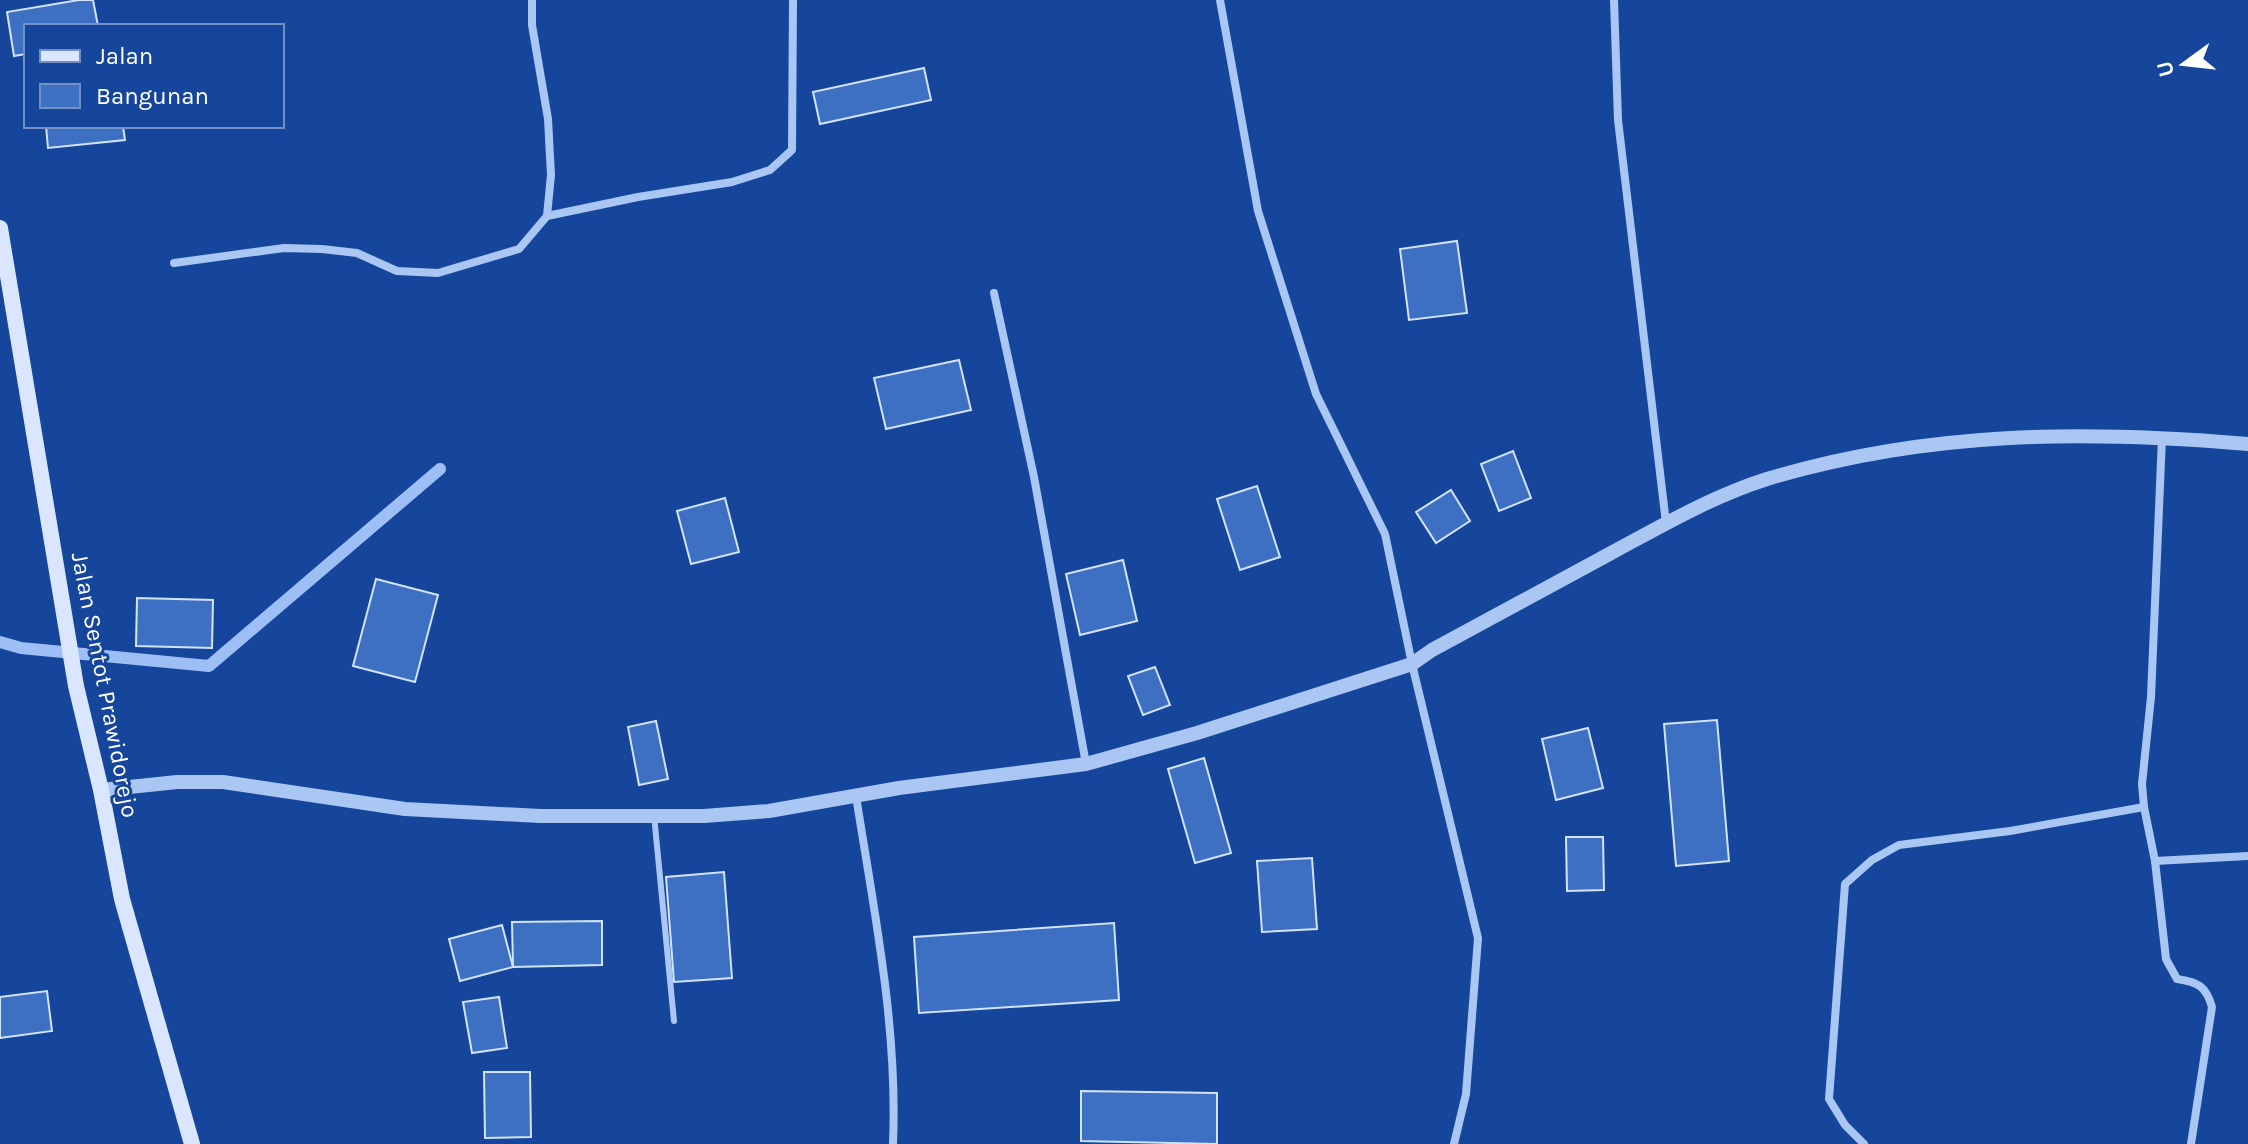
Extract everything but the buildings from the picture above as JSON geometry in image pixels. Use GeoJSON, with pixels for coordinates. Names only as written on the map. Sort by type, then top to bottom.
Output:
{"type":"FeatureCollection","features":[{"type":"Feature","properties":{"kind":"main road","name":"Jalan Sentot Prawidorejo"},"geometry":{"type":"LineString","coordinates":[[0,228],[76,686],[101,790],[122,899],[192,1144]]}},
{"type":"Feature","properties":{"kind":"street"},"geometry":{"type":"LineString","coordinates":[[174,263],[284,248],[322,249],[357,253],[397,271],[438,273],[519,249],[547,216],[551,175],[548,119],[532,25],[532,0]]}},
{"type":"Feature","properties":{"kind":"street"},"geometry":{"type":"LineString","coordinates":[[547,216],[732,182],[770,170],[792,150],[793,0]]}},
{"type":"Feature","properties":{"kind":"street"},"geometry":{"type":"LineString","coordinates":[[1220,0],[1258,211],[1316,394],[1385,534],[1412,664],[1478,938],[1466,1094],[1454,1144]]}},
{"type":"Feature","properties":{"kind":"street"},"geometry":{"type":"LineString","coordinates":[[1614,0],[1618,120],[1666,523]]}},
{"type":"Feature","properties":{"kind":"street"},"geometry":{"type":"LineString","coordinates":[[994,293],[1034,477],[1086,764]]}},
{"type":"Feature","properties":{"kind":"street"},"geometry":{"type":"LineString","coordinates":[[101,790],[177,782],[223,782],[405,809],[540,816],[704,816],[769,811],[899,788],[1086,764],[1197,733],[1412,664],[1666,523],[1712,500],[1767,479],[1938,444],[2038,435],[2162,437],[2248,444]]}},
{"type":"Feature","properties":{"kind":"street"},"geometry":{"type":"LineString","coordinates":[[2162,437],[2151,697],[2142,784],[2155,861],[2166,959],[2177,979],[2197,982],[2208,992],[2212,1007],[2191,1144]]}},
{"type":"Feature","properties":{"kind":"street"},"geometry":{"type":"LineString","coordinates":[[856,796],[887,992],[896,1090],[893,1144]]}},
{"type":"Feature","properties":{"kind":"street"},"geometry":{"type":"LineString","coordinates":[[1864,1144],[1845,1125],[1829,1099],[1845,884],[1872,860],[1899,845],[2010,831],[2144,807]]}},
{"type":"Feature","properties":{"kind":"street"},"geometry":{"type":"LineString","coordinates":[[2155,861],[2248,856]]}},
{"type":"Feature","properties":{"kind":"lane"},"geometry":{"type":"LineString","coordinates":[[654,815],[674,1021]]}},
{"type":"Feature","properties":{"kind":"waterway"},"geometry":{"type":"LineString","coordinates":[[0,642],[21,648],[209,666],[440,469]]}}]}
